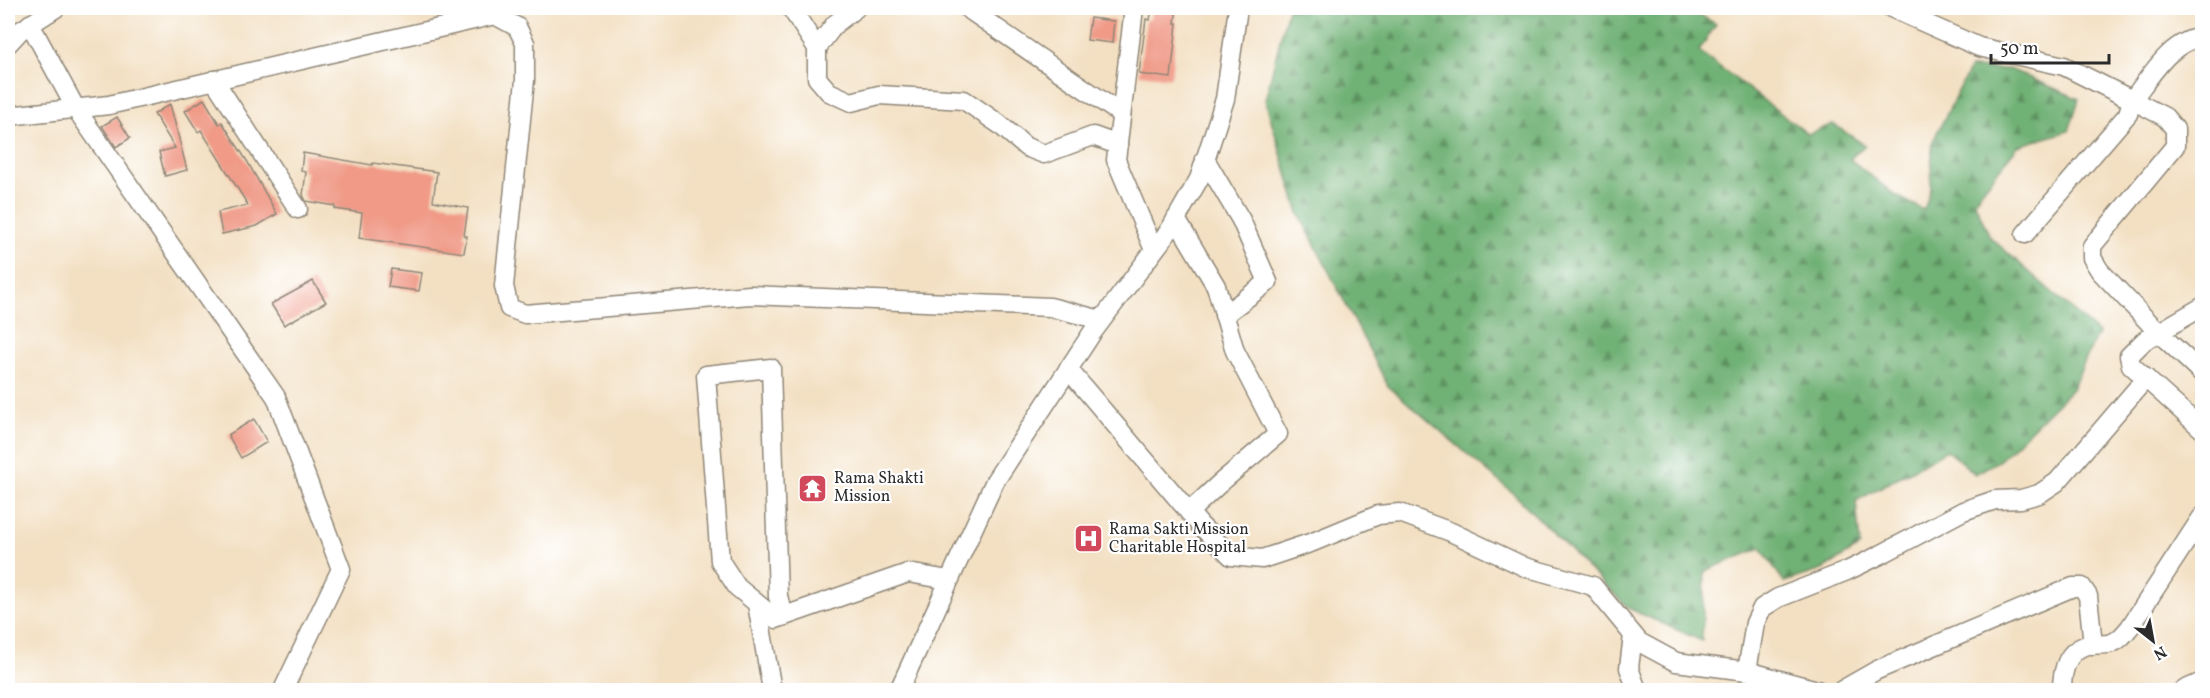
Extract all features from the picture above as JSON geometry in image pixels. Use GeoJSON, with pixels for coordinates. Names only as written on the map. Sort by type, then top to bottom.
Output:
{"type":"FeatureCollection","features":[{"type":"Feature","properties":{"kind":"street"},"geometry":{"type":"LineString","coordinates":[[8,44],[30,24],[56,8]]}},
{"type":"Feature","properties":{"kind":"street"},"geometry":{"type":"LineString","coordinates":[[791,8],[817,48],[817,78],[828,92],[851,102],[879,96],[964,100],[999,124],[1026,147],[1044,154],[1093,136],[1118,145]]}},
{"type":"Feature","properties":{"kind":"street"},"geometry":{"type":"LineString","coordinates":[[817,48],[835,24],[856,8]]}},
{"type":"Feature","properties":{"kind":"street"},"geometry":{"type":"LineString","coordinates":[[967,8],[1121,114]]}},
{"type":"Feature","properties":{"kind":"street"},"geometry":{"type":"LineString","coordinates":[[1134,8],[1116,160],[1154,250]]}},
{"type":"Feature","properties":{"kind":"street"},"geometry":{"type":"LineString","coordinates":[[899,690],[995,481],[1101,320],[1176,219],[1199,179],[1225,99],[1238,8]]}},
{"type":"Feature","properties":{"kind":"street"},"geometry":{"type":"LineString","coordinates":[[1891,8],[1979,47],[2064,66],[2165,117],[2175,129],[2175,146],[2092,246],[2092,258],[2100,271],[2159,333],[2202,373]]}},
{"type":"Feature","properties":{"kind":"street"},"geometry":{"type":"LineString","coordinates":[[8,116],[109,105],[493,11],[517,27],[525,43],[525,80],[504,286],[509,308],[525,314],[750,296],[1050,307],[1101,320]]}},
{"type":"Feature","properties":{"kind":"street"},"geometry":{"type":"LineString","coordinates":[[30,24],[76,108],[276,397],[341,569],[283,690]]}},
{"type":"Feature","properties":{"kind":"street"},"geometry":{"type":"LineString","coordinates":[[2025,234],[2128,114],[2132,100],[2167,55],[2194,38],[2202,37]]}},
{"type":"Feature","properties":{"kind":"street"},"geometry":{"type":"LineString","coordinates":[[214,80],[298,210]]}},
{"type":"Feature","properties":{"kind":"street"},"geometry":{"type":"LineString","coordinates":[[1205,159],[1241,220],[1268,282],[1224,315]]}},
{"type":"Feature","properties":{"kind":"street"},"geometry":{"type":"LineString","coordinates":[[1176,219],[1216,285],[1235,351],[1278,434],[1189,512]]}},
{"type":"Feature","properties":{"kind":"street"},"geometry":{"type":"LineString","coordinates":[[2202,307],[2144,341],[2129,356],[2131,365],[2202,429]]}},
{"type":"Feature","properties":{"kind":"street"},"geometry":{"type":"LineString","coordinates":[[785,616],[778,597],[771,368],[706,375],[720,561],[736,587],[776,619],[785,616],[908,573],[949,580]]}},
{"type":"Feature","properties":{"kind":"street"},"geometry":{"type":"LineString","coordinates":[[1068,369],[1189,512],[1231,556],[1262,559],[1312,542],[1378,515],[1400,513],[1451,532],[1525,567],[1593,586],[1639,642],[1676,662],[1747,671],[1817,690]]}},
{"type":"Feature","properties":{"kind":"street"},"geometry":{"type":"LineString","coordinates":[[1747,671],[1755,623],[1762,608],[1778,598],[1880,555],[1964,511],[1995,500],[2021,499],[2039,494],[2057,482],[2146,378]]}},
{"type":"Feature","properties":{"kind":"street"},"geometry":{"type":"LineString","coordinates":[[2062,690],[2062,673],[2070,657],[2084,646],[2111,643],[2125,632],[2202,517]]}},
{"type":"Feature","properties":{"kind":"street"},"geometry":{"type":"LineString","coordinates":[[1842,690],[1877,670],[2073,587],[2082,587],[2088,596],[2093,645]]}},
{"type":"Feature","properties":{"kind":"street"},"geometry":{"type":"LineString","coordinates":[[757,604],[772,690]]}},
{"type":"Feature","properties":{"kind":"street"},"geometry":{"type":"LineString","coordinates":[[1633,635],[1629,668],[1637,690]]}},
{"type":"Feature","properties":{"kind":"street"},"geometry":{"type":"LineString","coordinates":[[2184,690],[2202,682]]}},
{"type":"Feature","properties":{"kind":"green space"},"geometry":{"type":"Polygon","coordinates":[[[1288,8],[1688,8],[1716,24],[1699,51],[1808,134],[1833,124],[1865,145],[1850,159],[1895,195],[1924,210],[1931,188],[1932,143],[1970,68],[2010,69],[2079,99],[2069,131],[2018,146],[1974,201],[1990,237],[2098,333],[2072,389],[2000,460],[1975,474],[1947,450],[1856,501],[1860,546],[1822,570],[1784,582],[1761,548],[1705,571],[1702,641],[1628,608],[1515,495],[1388,386],[1299,214],[1265,100],[1288,8]]]}},
{"type":"Feature","properties":{"kind":"building"},"geometry":{"type":"Polygon","coordinates":[[[1152,8],[1177,8],[1171,78],[1139,74],[1146,19],[1150,20],[1152,8]]]}},
{"type":"Feature","properties":{"kind":"building"},"geometry":{"type":"Polygon","coordinates":[[[1090,18],[1114,21],[1112,43],[1087,40],[1090,18]]]}},
{"type":"Feature","properties":{"kind":"building"},"geometry":{"type":"Polygon","coordinates":[[[204,99],[219,124],[222,122],[247,161],[277,214],[257,226],[222,234],[218,212],[248,205],[201,130],[198,132],[185,111],[204,99]]]}},
{"type":"Feature","properties":{"kind":"building"},"geometry":{"type":"Polygon","coordinates":[[[170,104],[187,170],[165,176],[159,152],[175,148],[154,114],[170,104]]]}},
{"type":"Feature","properties":{"kind":"building"},"geometry":{"type":"Polygon","coordinates":[[[117,117],[130,138],[116,147],[102,126],[117,117]]]}},
{"type":"Feature","properties":{"kind":"building"},"geometry":{"type":"Polygon","coordinates":[[[303,153],[372,165],[373,163],[437,172],[433,201],[468,208],[464,253],[359,238],[362,213],[306,201],[303,195],[306,172],[301,171],[303,153]]]}},
{"type":"Feature","properties":{"kind":"building"},"geometry":{"type":"Polygon","coordinates":[[[391,269],[422,273],[419,291],[388,287],[391,269]]]}},
{"type":"Feature","properties":{"kind":"building"},"geometry":{"type":"Polygon","coordinates":[[[313,281],[326,302],[284,325],[271,304],[313,281]]]}},
{"type":"Feature","properties":{"kind":"building"},"geometry":{"type":"Polygon","coordinates":[[[254,419],[267,442],[241,458],[228,435],[254,419]]]}},
{"type":"Feature","properties":{"kind":"place","name":"Rama Shakti Mission"},"geometry":{"type":"Point","coordinates":[813,488]}},
{"type":"Feature","properties":{"kind":"place","name":"Rama Sakti Mission Charitable Hospital"},"geometry":{"type":"Point","coordinates":[1088,539]}}]}
